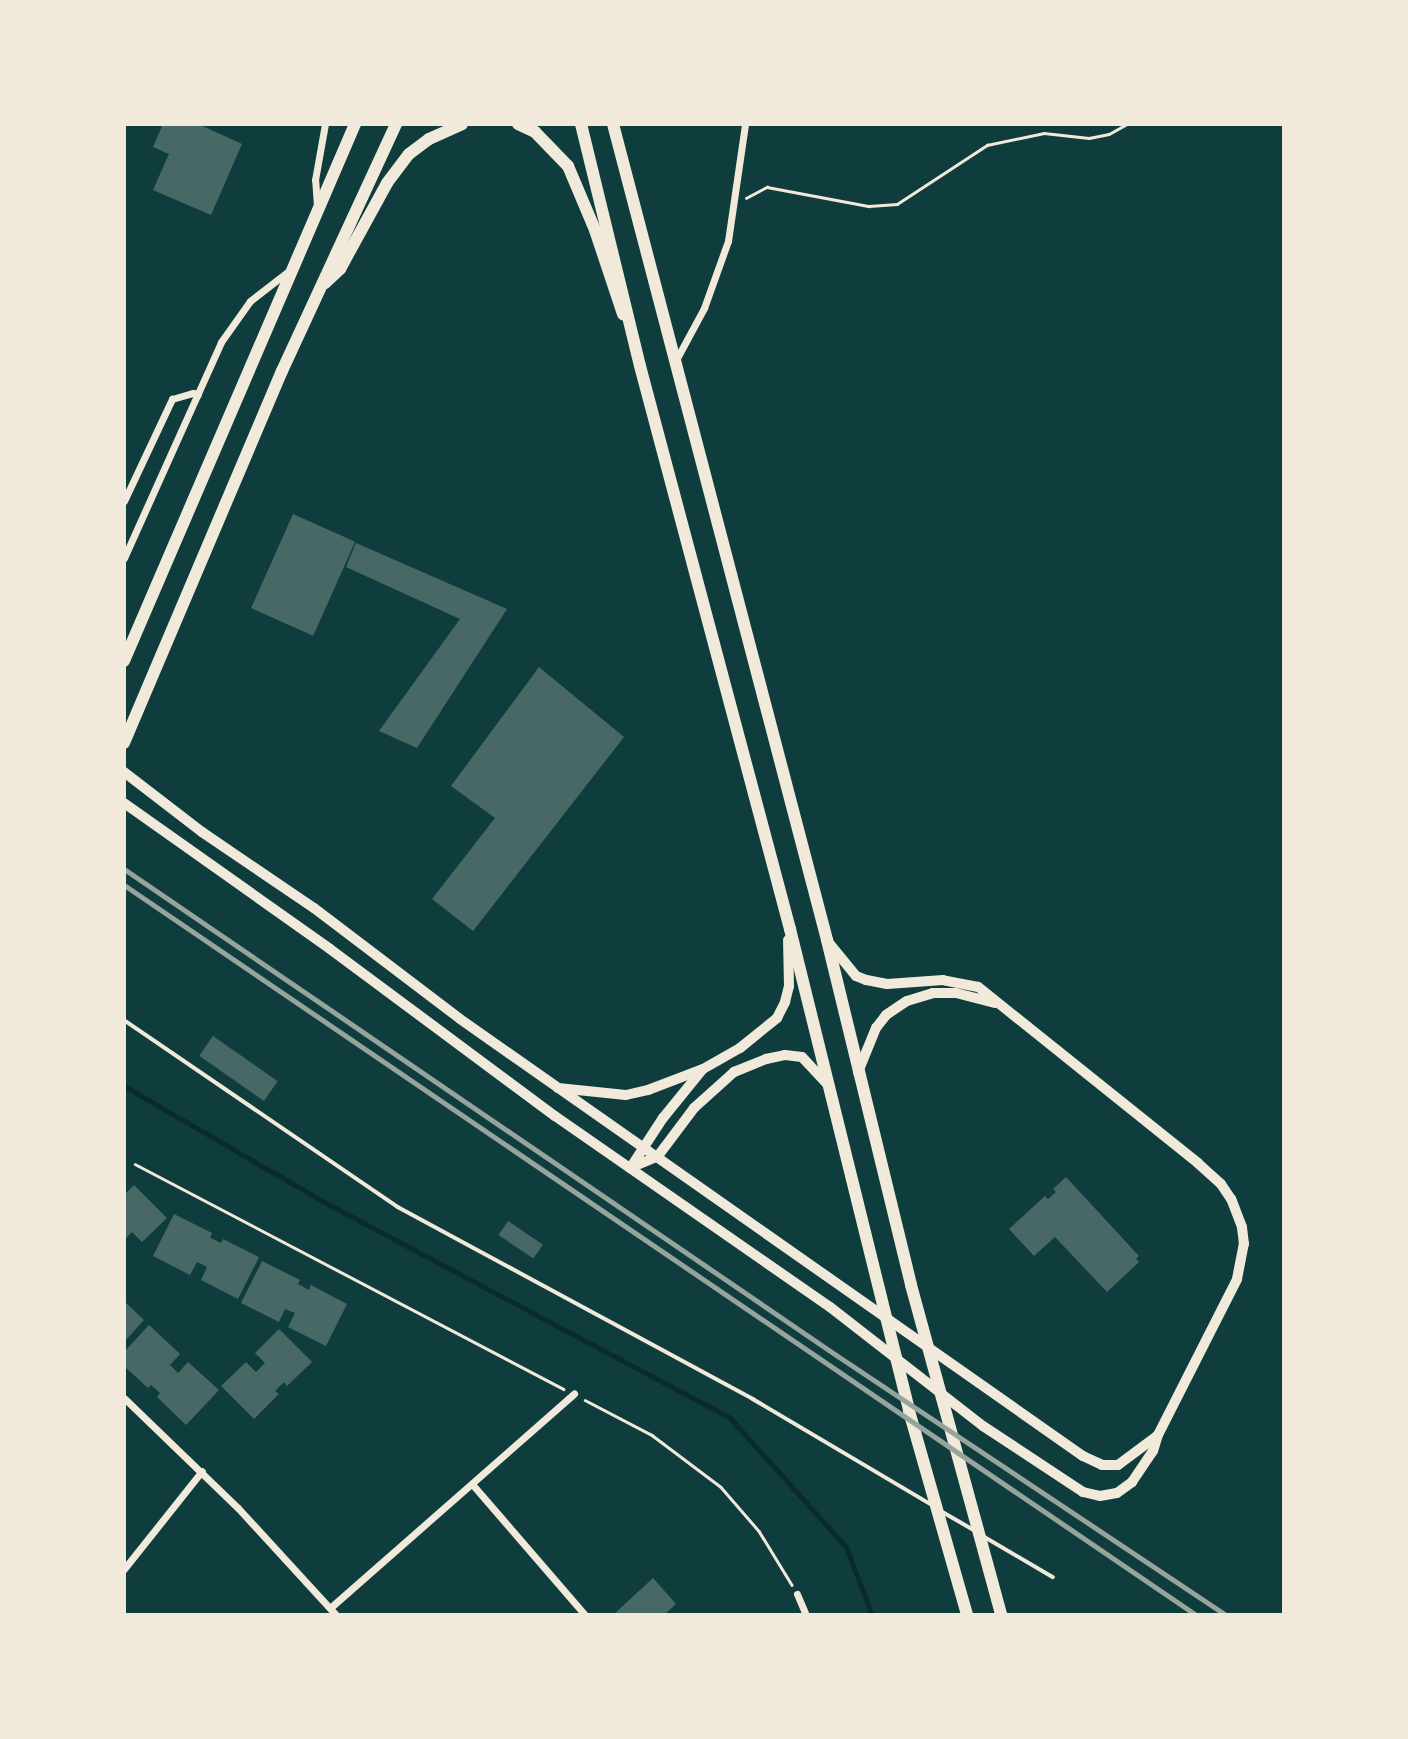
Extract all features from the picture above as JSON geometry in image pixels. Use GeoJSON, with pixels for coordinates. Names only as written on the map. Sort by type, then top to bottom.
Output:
{"type":"FeatureCollection","features":[{"type":"Feature","properties":{"kind":"main road"},"geometry":{"type":"LineString","coordinates":[[124,661],[317,207],[355,124]]}},
{"type":"Feature","properties":{"kind":"main road"},"geometry":{"type":"LineString","coordinates":[[124,743],[252,439],[396,124]]}},
{"type":"Feature","properties":{"kind":"main road"},"geometry":{"type":"LineString","coordinates":[[319,288],[340,268],[387,183],[409,154],[429,139],[462,124]]}},
{"type":"Feature","properties":{"kind":"main road"},"geometry":{"type":"LineString","coordinates":[[518,124],[536,132],[568,166],[595,230],[640,366]]}},
{"type":"Feature","properties":{"kind":"main road"},"geometry":{"type":"LineString","coordinates":[[580,124],[640,366],[790,929],[909,1411],[967,1615]]}},
{"type":"Feature","properties":{"kind":"main road"},"geometry":{"type":"LineString","coordinates":[[614,124],[1000,1615]]}},
{"type":"Feature","properties":{"kind":"street"},"geometry":{"type":"LineString","coordinates":[[317,207],[315,180],[325,124]]}},
{"type":"Feature","properties":{"kind":"street"},"geometry":{"type":"LineString","coordinates":[[674,363],[704,308],[728,241],[745,124]]}},
{"type":"Feature","properties":{"kind":"street"},"geometry":{"type":"LineString","coordinates":[[124,558],[221,342],[250,301],[290,270]]}},
{"type":"Feature","properties":{"kind":"street"},"geometry":{"type":"LineString","coordinates":[[124,501],[172,399],[193,393],[198,395]]}},
{"type":"Feature","properties":{"kind":"street"},"geometry":{"type":"LineString","coordinates":[[124,772],[202,832],[314,908],[558,1088],[659,1156],[1083,1456],[1102,1465],[1118,1465],[1158,1435]]}},
{"type":"Feature","properties":{"kind":"street"},"geometry":{"type":"LineString","coordinates":[[124,803],[630,1168],[830,1307],[984,1426],[1083,1492],[1100,1496],[1117,1493],[1132,1482],[1153,1451],[1158,1435],[1237,1279],[1244,1244],[1238,1215],[1221,1184],[1198,1163],[978,987],[943,980],[887,984],[866,980],[856,976],[827,940]]}},
{"type":"Feature","properties":{"kind":"street"},"geometry":{"type":"LineString","coordinates":[[558,1088],[626,1095],[648,1090],[703,1069],[740,1048],[777,1018],[789,986],[790,929]]}},
{"type":"Feature","properties":{"kind":"street"},"geometry":{"type":"LineString","coordinates":[[858,1072],[876,1028],[886,1015],[906,1001],[933,993],[956,993],[999,1004]]}},
{"type":"Feature","properties":{"kind":"street"},"geometry":{"type":"LineString","coordinates":[[630,1168],[659,1156],[711,1090],[734,1072],[766,1059],[785,1055],[802,1057],[822,1077],[831,1093]]}},
{"type":"Feature","properties":{"kind":"street"},"geometry":{"type":"LineString","coordinates":[[630,1168],[643,1146],[703,1069]]}},
{"type":"Feature","properties":{"kind":"street"},"geometry":{"type":"LineString","coordinates":[[124,1398],[202,1471],[333,1611],[574,1394]]}},
{"type":"Feature","properties":{"kind":"street"},"geometry":{"type":"LineString","coordinates":[[124,1569],[202,1471]]}},
{"type":"Feature","properties":{"kind":"street"},"geometry":{"type":"LineString","coordinates":[[472,1484],[585,1615]]}},
{"type":"Feature","properties":{"kind":"street"},"geometry":{"type":"LineString","coordinates":[[797,1594],[806,1615]]}},
{"type":"Feature","properties":{"kind":"lane"},"geometry":{"type":"LineString","coordinates":[[124,1020],[398,1207],[752,1399],[1053,1577]]}},
{"type":"Feature","properties":{"kind":"path"},"geometry":{"type":"LineString","coordinates":[[733,205],[767,187],[869,206],[897,204],[987,145],[1044,133],[1089,138],[1109,134],[1127,124]]}},
{"type":"Feature","properties":{"kind":"path"},"geometry":{"type":"LineString","coordinates":[[135,1164],[652,1435],[721,1487],[759,1531],[797,1594]]}},
{"type":"Feature","properties":{"kind":"building"},"geometry":{"type":"Polygon","coordinates":[[[163,124],[198,124],[242,144],[211,215],[153,190],[169,154],[153,147],[163,124]]]}},
{"type":"Feature","properties":{"kind":"building"},"geometry":{"type":"Polygon","coordinates":[[[293,514],[355,542],[313,636],[251,608],[293,514]]]}},
{"type":"Feature","properties":{"kind":"building"},"geometry":{"type":"Polygon","coordinates":[[[356,543],[507,609],[417,748],[379,731],[460,619],[346,567],[356,543]]]}},
{"type":"Feature","properties":{"kind":"building"},"geometry":{"type":"Polygon","coordinates":[[[539,667],[624,737],[473,931],[432,899],[495,818],[451,786],[539,667]]]}},
{"type":"Feature","properties":{"kind":"building"},"geometry":{"type":"Polygon","coordinates":[[[213,1036],[278,1081],[264,1101],[199,1056],[213,1036]]]}},
{"type":"Feature","properties":{"kind":"building"},"geometry":{"type":"Polygon","coordinates":[[[1066,1177],[1139,1256],[1136,1259],[1139,1262],[1107,1292],[1055,1237],[1034,1256],[1009,1229],[1045,1196],[1048,1199],[1056,1192],[1053,1189],[1066,1177]]]}},
{"type":"Feature","properties":{"kind":"building"},"geometry":{"type":"Polygon","coordinates":[[[134,1185],[167,1218],[142,1242],[132,1232],[124,1240],[124,1195],[134,1185]]]}},
{"type":"Feature","properties":{"kind":"building"},"geometry":{"type":"Polygon","coordinates":[[[174,1214],[212,1233],[210,1238],[221,1243],[223,1239],[259,1257],[238,1299],[201,1280],[207,1267],[197,1262],[190,1275],[153,1256],[174,1214]]]}},
{"type":"Feature","properties":{"kind":"building"},"geometry":{"type":"Polygon","coordinates":[[[508,1221],[543,1244],[533,1259],[498,1235],[508,1221]]]}},
{"type":"Feature","properties":{"kind":"building"},"geometry":{"type":"Polygon","coordinates":[[[262,1261],[300,1280],[298,1284],[309,1290],[311,1285],[347,1304],[326,1346],[288,1327],[295,1313],[285,1309],[279,1322],[241,1303],[262,1261]]]}},
{"type":"Feature","properties":{"kind":"building"},"geometry":{"type":"Polygon","coordinates":[[[124,1301],[144,1320],[124,1342],[124,1301]]]}},
{"type":"Feature","properties":{"kind":"building"},"geometry":{"type":"Polygon","coordinates":[[[149,1325],[180,1354],[170,1365],[178,1373],[188,1362],[219,1390],[186,1425],[157,1397],[160,1393],[151,1385],[148,1388],[124,1366],[124,1352],[149,1325]]]}},
{"type":"Feature","properties":{"kind":"building"},"geometry":{"type":"Polygon","coordinates":[[[279,1329],[312,1362],[287,1386],[284,1382],[275,1391],[279,1394],[254,1419],[221,1386],[246,1362],[256,1372],[265,1363],[255,1353],[279,1329]]]}},
{"type":"Feature","properties":{"kind":"building"},"geometry":{"type":"Polygon","coordinates":[[[653,1578],[676,1604],[664,1615],[613,1615],[653,1578]]]}},
{"type":"Feature","properties":{"kind":"waterway"},"geometry":{"type":"LineString","coordinates":[[124,1086],[326,1203],[730,1418],[846,1547],[872,1615]]}},
{"type":"Feature","properties":{"kind":"railway"},"geometry":{"type":"LineString","coordinates":[[124,869],[836,1355],[1226,1615]]}},
{"type":"Feature","properties":{"kind":"railway"},"geometry":{"type":"LineString","coordinates":[[124,885],[1196,1615]]}}]}
